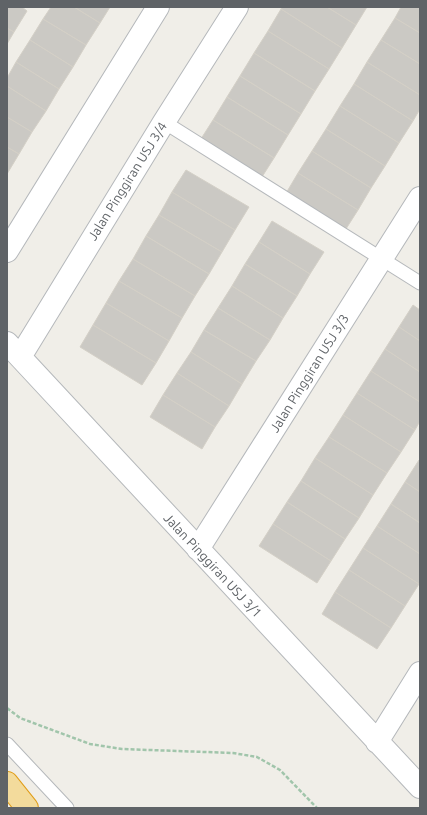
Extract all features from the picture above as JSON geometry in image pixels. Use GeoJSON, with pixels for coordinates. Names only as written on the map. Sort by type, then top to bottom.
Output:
{"type":"FeatureCollection","features":[{"type":"Feature","properties":{"kind":"highway"},"geometry":{"type":"LineString","coordinates":[[7,783],[27,808]]}},
{"type":"Feature","properties":{"kind":"street"},"geometry":{"type":"LineString","coordinates":[[7,251],[158,7]]}},
{"type":"Feature","properties":{"kind":"street","name":"Jalan Pinggiran USJ 3/4"},"geometry":{"type":"LineString","coordinates":[[13,350],[164,122],[237,7]]}},
{"type":"Feature","properties":{"kind":"street","name":"Jalan Pinggiran USJ 3/3"},"geometry":{"type":"LineString","coordinates":[[198,549],[420,198]]}},
{"type":"Feature","properties":{"kind":"street","name":"Jalan Pinggiran USJ 3/1"},"geometry":{"type":"LineString","coordinates":[[13,350],[420,787]]}},
{"type":"Feature","properties":{"kind":"street"},"geometry":{"type":"LineString","coordinates":[[377,742],[420,673]]}},
{"type":"Feature","properties":{"kind":"lane"},"geometry":{"type":"LineString","coordinates":[[164,122],[420,283]]}},
{"type":"Feature","properties":{"kind":"lane"},"geometry":{"type":"LineString","coordinates":[[7,744],[67,808]]}},
{"type":"Feature","properties":{"kind":"path"},"geometry":{"type":"LineString","coordinates":[[7,708],[20,718],[90,744],[122,749],[233,753],[257,757],[280,770],[317,808]]}},
{"type":"Feature","properties":{"kind":"building"},"geometry":{"type":"Polygon","coordinates":[[[7,7],[22,7],[27,11],[14,32],[7,28],[7,7]]]}},
{"type":"Feature","properties":{"kind":"building"},"geometry":{"type":"Polygon","coordinates":[[[51,7],[74,7],[100,23],[86,45],[43,19],[51,7]]]}},
{"type":"Feature","properties":{"kind":"building"},"geometry":{"type":"Polygon","coordinates":[[[74,7],[110,7],[100,23],[74,7]]]}},
{"type":"Feature","properties":{"kind":"building"},"geometry":{"type":"Polygon","coordinates":[[[282,7],[327,7],[356,25],[342,48],[281,9],[282,7]]]}},
{"type":"Feature","properties":{"kind":"building"},"geometry":{"type":"Polygon","coordinates":[[[327,7],[367,7],[356,25],[327,7]]]}},
{"type":"Feature","properties":{"kind":"building"},"geometry":{"type":"Polygon","coordinates":[[[401,7],[420,7],[420,33],[395,18],[401,7]]]}},
{"type":"Feature","properties":{"kind":"building"},"geometry":{"type":"Polygon","coordinates":[[[281,9],[342,48],[329,69],[268,31],[281,9]]]}},
{"type":"Feature","properties":{"kind":"building"},"geometry":{"type":"Polygon","coordinates":[[[395,18],[420,33],[420,64],[381,40],[395,18]]]}},
{"type":"Feature","properties":{"kind":"building"},"geometry":{"type":"Polygon","coordinates":[[[43,19],[86,45],[73,67],[30,40],[43,19]]]}},
{"type":"Feature","properties":{"kind":"building"},"geometry":{"type":"Polygon","coordinates":[[[7,28],[14,32],[7,44],[7,28]]]}},
{"type":"Feature","properties":{"kind":"building"},"geometry":{"type":"Polygon","coordinates":[[[268,31],[329,69],[315,91],[254,53],[268,31]]]}},
{"type":"Feature","properties":{"kind":"building"},"geometry":{"type":"Polygon","coordinates":[[[30,40],[73,67],[59,89],[16,62],[30,40]]]}},
{"type":"Feature","properties":{"kind":"building"},"geometry":{"type":"Polygon","coordinates":[[[381,40],[420,64],[420,95],[367,62],[381,40]]]}},
{"type":"Feature","properties":{"kind":"building"},"geometry":{"type":"Polygon","coordinates":[[[254,53],[315,91],[301,114],[240,76],[254,53]]]}},
{"type":"Feature","properties":{"kind":"building"},"geometry":{"type":"Polygon","coordinates":[[[16,62],[59,89],[46,111],[7,86],[7,78],[16,62]]]}},
{"type":"Feature","properties":{"kind":"building"},"geometry":{"type":"Polygon","coordinates":[[[367,62],[420,95],[420,109],[413,121],[354,84],[367,62]]]}},
{"type":"Feature","properties":{"kind":"building"},"geometry":{"type":"Polygon","coordinates":[[[240,76],[301,114],[288,135],[227,97],[240,76]]]}},
{"type":"Feature","properties":{"kind":"building"},"geometry":{"type":"Polygon","coordinates":[[[354,84],[413,121],[399,143],[340,106],[354,84]]]}},
{"type":"Feature","properties":{"kind":"building"},"geometry":{"type":"Polygon","coordinates":[[[7,86],[46,111],[32,132],[7,117],[7,86]]]}},
{"type":"Feature","properties":{"kind":"building"},"geometry":{"type":"Polygon","coordinates":[[[227,97],[288,135],[274,158],[213,120],[227,97]]]}},
{"type":"Feature","properties":{"kind":"building"},"geometry":{"type":"Polygon","coordinates":[[[340,106],[399,143],[385,166],[326,129],[340,106]]]}},
{"type":"Feature","properties":{"kind":"building"},"geometry":{"type":"Polygon","coordinates":[[[7,117],[32,132],[19,154],[7,147],[7,117]]]}},
{"type":"Feature","properties":{"kind":"building"},"geometry":{"type":"Polygon","coordinates":[[[213,120],[274,158],[260,180],[199,142],[213,120]]]}},
{"type":"Feature","properties":{"kind":"building"},"geometry":{"type":"Polygon","coordinates":[[[326,129],[385,166],[371,188],[312,151],[326,129]]]}},
{"type":"Feature","properties":{"kind":"building"},"geometry":{"type":"Polygon","coordinates":[[[7,147],[19,154],[7,174],[7,147]]]}},
{"type":"Feature","properties":{"kind":"building"},"geometry":{"type":"Polygon","coordinates":[[[312,151],[371,188],[358,210],[298,173],[312,151]]]}},
{"type":"Feature","properties":{"kind":"building"},"geometry":{"type":"Polygon","coordinates":[[[186,170],[249,207],[235,230],[172,192],[186,170]]]}},
{"type":"Feature","properties":{"kind":"building"},"geometry":{"type":"Polygon","coordinates":[[[298,173],[358,210],[344,232],[285,195],[298,173]]]}},
{"type":"Feature","properties":{"kind":"building"},"geometry":{"type":"Polygon","coordinates":[[[172,192],[235,230],[222,252],[159,215],[172,192]]]}},
{"type":"Feature","properties":{"kind":"building"},"geometry":{"type":"Polygon","coordinates":[[[159,215],[222,252],[209,274],[146,236],[159,215]]]}},
{"type":"Feature","properties":{"kind":"building"},"geometry":{"type":"Polygon","coordinates":[[[272,221],[324,252],[310,274],[259,242],[272,221]]]}},
{"type":"Feature","properties":{"kind":"building"},"geometry":{"type":"Polygon","coordinates":[[[146,236],[209,274],[195,296],[133,259],[146,236]]]}},
{"type":"Feature","properties":{"kind":"building"},"geometry":{"type":"Polygon","coordinates":[[[259,242],[310,274],[297,296],[245,264],[259,242]]]}},
{"type":"Feature","properties":{"kind":"building"},"geometry":{"type":"Polygon","coordinates":[[[133,259],[195,296],[182,318],[119,281],[133,259]]]}},
{"type":"Feature","properties":{"kind":"building"},"geometry":{"type":"Polygon","coordinates":[[[245,264],[297,296],[283,318],[232,286],[245,264]]]}},
{"type":"Feature","properties":{"kind":"building"},"geometry":{"type":"Polygon","coordinates":[[[119,281],[182,318],[169,341],[106,303],[119,281]]]}},
{"type":"Feature","properties":{"kind":"building"},"geometry":{"type":"Polygon","coordinates":[[[232,286],[283,318],[270,340],[218,308],[232,286]]]}},
{"type":"Feature","properties":{"kind":"building"},"geometry":{"type":"Polygon","coordinates":[[[106,303],[169,341],[156,363],[93,325],[106,303]]]}},
{"type":"Feature","properties":{"kind":"building"},"geometry":{"type":"Polygon","coordinates":[[[413,305],[420,310],[420,341],[399,327],[413,305]]]}},
{"type":"Feature","properties":{"kind":"building"},"geometry":{"type":"Polygon","coordinates":[[[218,308],[270,340],[256,361],[204,330],[218,308]]]}},
{"type":"Feature","properties":{"kind":"building"},"geometry":{"type":"Polygon","coordinates":[[[93,325],[156,363],[142,385],[80,347],[93,325]]]}},
{"type":"Feature","properties":{"kind":"building"},"geometry":{"type":"Polygon","coordinates":[[[399,327],[420,341],[420,372],[385,349],[399,327]]]}},
{"type":"Feature","properties":{"kind":"building"},"geometry":{"type":"Polygon","coordinates":[[[204,330],[256,361],[242,384],[191,352],[204,330]]]}},
{"type":"Feature","properties":{"kind":"building"},"geometry":{"type":"Polygon","coordinates":[[[385,349],[420,372],[420,402],[371,371],[385,349]]]}},
{"type":"Feature","properties":{"kind":"building"},"geometry":{"type":"Polygon","coordinates":[[[191,352],[242,384],[229,406],[177,373],[191,352]]]}},
{"type":"Feature","properties":{"kind":"building"},"geometry":{"type":"Polygon","coordinates":[[[371,371],[420,402],[420,421],[415,430],[357,393],[371,371]]]}},
{"type":"Feature","properties":{"kind":"building"},"geometry":{"type":"Polygon","coordinates":[[[177,373],[229,406],[215,427],[163,395],[177,373]]]}},
{"type":"Feature","properties":{"kind":"building"},"geometry":{"type":"Polygon","coordinates":[[[357,393],[415,430],[401,452],[343,415],[357,393]]]}},
{"type":"Feature","properties":{"kind":"building"},"geometry":{"type":"Polygon","coordinates":[[[163,395],[215,427],[202,449],[150,417],[163,395]]]}},
{"type":"Feature","properties":{"kind":"building"},"geometry":{"type":"Polygon","coordinates":[[[343,415],[401,452],[387,473],[329,437],[343,415]]]}},
{"type":"Feature","properties":{"kind":"building"},"geometry":{"type":"Polygon","coordinates":[[[329,437],[387,473],[373,495],[315,458],[329,437]]]}},
{"type":"Feature","properties":{"kind":"building"},"geometry":{"type":"Polygon","coordinates":[[[315,458],[373,495],[359,518],[301,481],[315,458]]]}},
{"type":"Feature","properties":{"kind":"building"},"geometry":{"type":"Polygon","coordinates":[[[419,460],[420,461],[420,492],[405,482],[419,460]]]}},
{"type":"Feature","properties":{"kind":"building"},"geometry":{"type":"Polygon","coordinates":[[[301,481],[359,518],[345,539],[287,502],[301,481]]]}},
{"type":"Feature","properties":{"kind":"building"},"geometry":{"type":"Polygon","coordinates":[[[405,482],[420,492],[420,523],[391,504],[405,482]]]}},
{"type":"Feature","properties":{"kind":"building"},"geometry":{"type":"Polygon","coordinates":[[[287,502],[345,539],[331,561],[273,524],[287,502]]]}},
{"type":"Feature","properties":{"kind":"building"},"geometry":{"type":"Polygon","coordinates":[[[391,504],[420,523],[420,554],[377,526],[391,504]]]}},
{"type":"Feature","properties":{"kind":"building"},"geometry":{"type":"Polygon","coordinates":[[[273,524],[331,561],[317,583],[259,546],[273,524]]]}},
{"type":"Feature","properties":{"kind":"building"},"geometry":{"type":"Polygon","coordinates":[[[377,526],[420,554],[419,584],[363,548],[377,526]]]}},
{"type":"Feature","properties":{"kind":"building"},"geometry":{"type":"Polygon","coordinates":[[[363,548],[419,584],[405,606],[349,570],[363,548]]]}},
{"type":"Feature","properties":{"kind":"building"},"geometry":{"type":"Polygon","coordinates":[[[349,570],[405,606],[391,628],[335,592],[349,570]]]}},
{"type":"Feature","properties":{"kind":"building"},"geometry":{"type":"Polygon","coordinates":[[[335,592],[391,628],[377,649],[322,614],[335,592]]]}}]}
